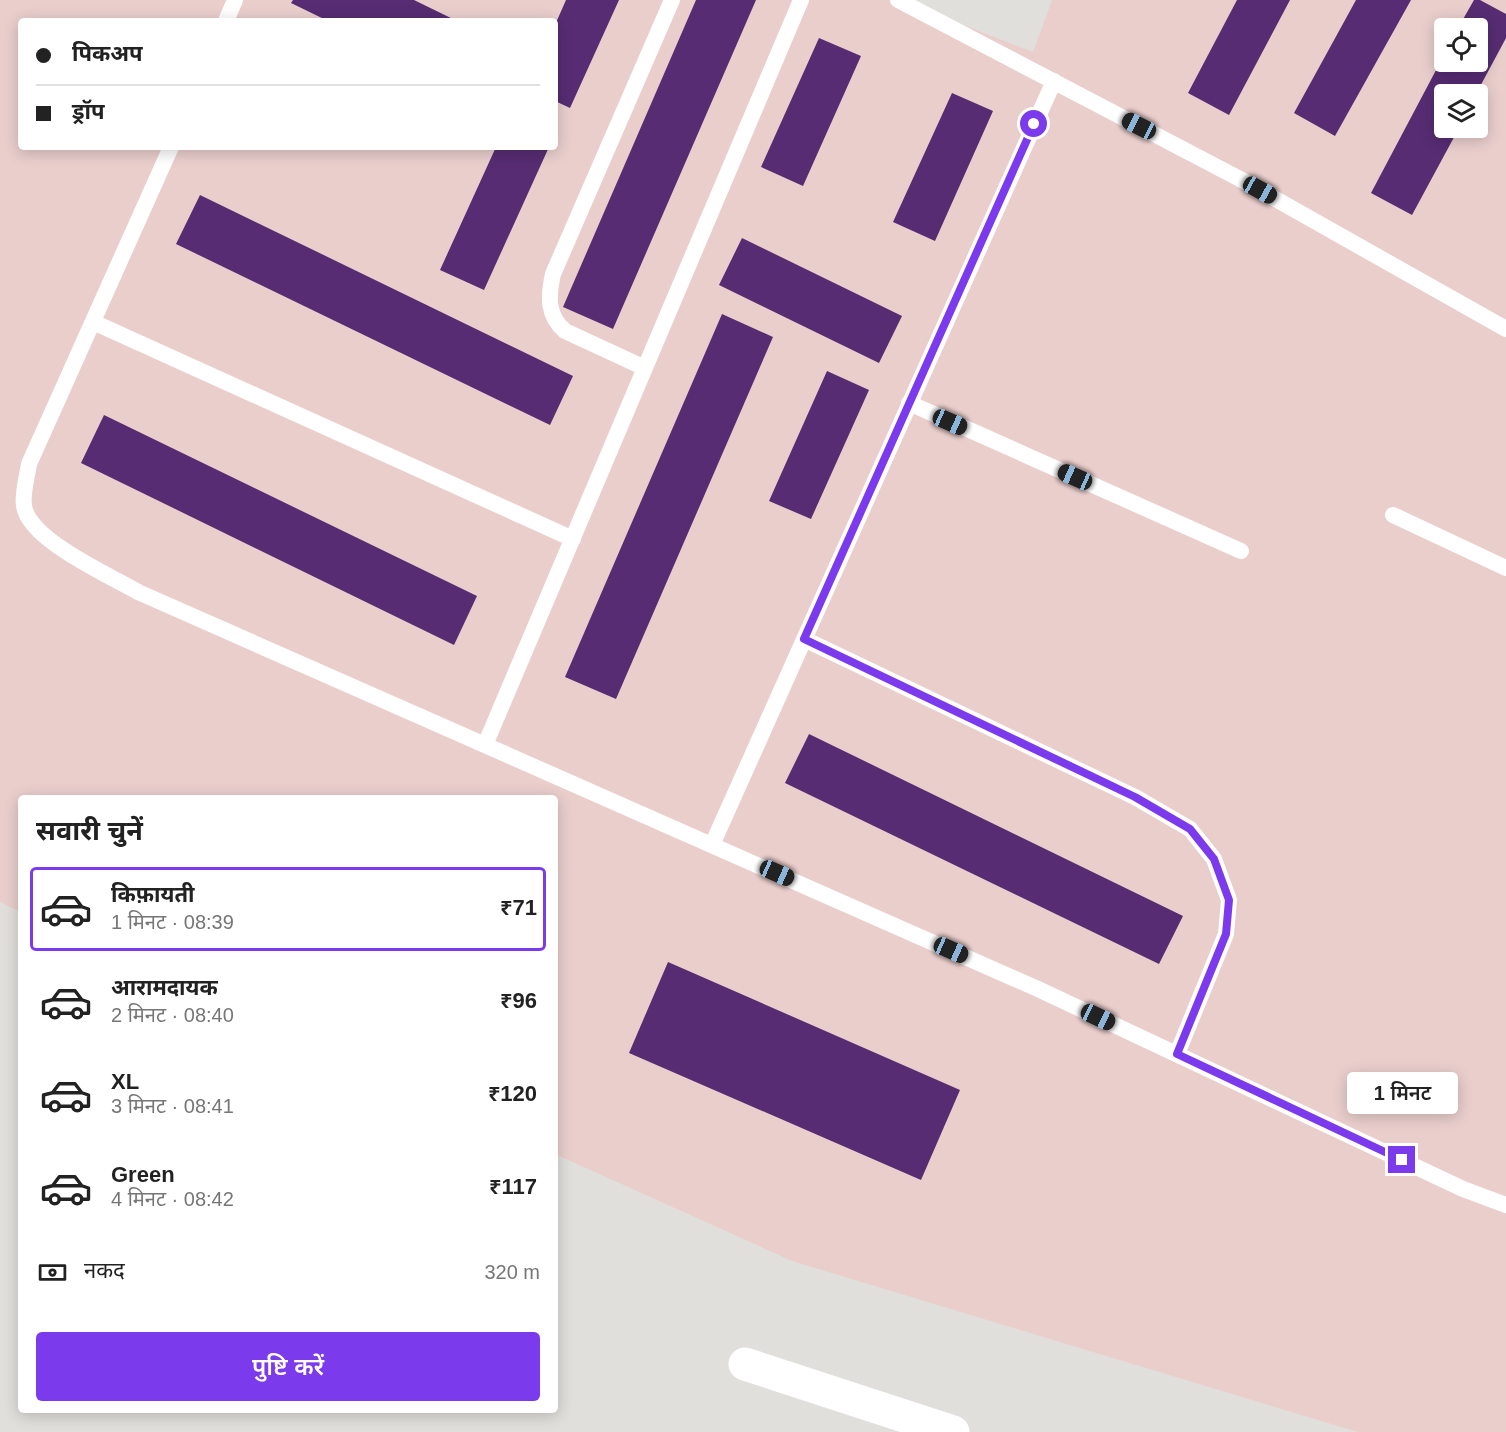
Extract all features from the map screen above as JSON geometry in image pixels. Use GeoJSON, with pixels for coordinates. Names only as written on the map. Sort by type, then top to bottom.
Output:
{"type":"FeatureCollection","features":[{"type":"Feature","properties":{"kind":"street"},"geometry":{"type":"LineString","coordinates":[[745,1364],[953,1432]]}},
{"type":"Feature","properties":{"kind":"lane"},"geometry":{"type":"LineString","coordinates":[[227,18],[235,0]]}},
{"type":"Feature","properties":{"kind":"lane"},"geometry":{"type":"LineString","coordinates":[[645,368],[565,332],[556,323],[549,292],[553,274],[672,0]]}},
{"type":"Feature","properties":{"kind":"lane"},"geometry":{"type":"LineString","coordinates":[[485,745],[801,0]]}},
{"type":"Feature","properties":{"kind":"lane"},"geometry":{"type":"LineString","coordinates":[[908,2],[1240,178],[1506,329]]}},
{"type":"Feature","properties":{"kind":"lane"},"geometry":{"type":"LineString","coordinates":[[712,845],[1054,81]]}},
{"type":"Feature","properties":{"kind":"lane"},"geometry":{"type":"LineString","coordinates":[[170,150],[29,464],[24,506],[33,526],[46,539],[138,592],[1038,989],[1463,1189],[1506,1205]]}},
{"type":"Feature","properties":{"kind":"lane"},"geometry":{"type":"LineString","coordinates":[[93,322],[573,539]]}},
{"type":"Feature","properties":{"kind":"lane"},"geometry":{"type":"LineString","coordinates":[[909,403],[1241,551]]}},
{"type":"Feature","properties":{"kind":"lane"},"geometry":{"type":"LineString","coordinates":[[1393,515],[1506,568]]}},
{"type":"Feature","properties":{"kind":"lane"},"geometry":{"type":"LineString","coordinates":[[804,639],[1135,797],[1190,829],[1214,859],[1229,900],[1226,934],[1177,1054]]}},
{"type":"Feature","properties":{"kind":"shaded area"},"geometry":{"type":"Polygon","coordinates":[[[0,0],[899,0],[1033,52],[1052,0],[1506,0],[1506,1432],[1358,1432],[792,1261],[558,1155],[558,795],[18,795],[18,911],[0,902],[0,0]]]}},
{"type":"Feature","properties":{"kind":"building"},"geometry":{"type":"Polygon","coordinates":[[[293,0],[414,0],[451,18],[322,18],[291,3],[293,0]]]}},
{"type":"Feature","properties":{"kind":"building"},"geometry":{"type":"Polygon","coordinates":[[[566,0],[619,0],[570,108],[558,102],[558,18],[566,0]]]}},
{"type":"Feature","properties":{"kind":"building"},"geometry":{"type":"Polygon","coordinates":[[[696,0],[756,0],[613,329],[563,307],[696,0]]]}},
{"type":"Feature","properties":{"kind":"building"},"geometry":{"type":"Polygon","coordinates":[[[1237,0],[1290,0],[1229,115],[1188,93],[1237,0]]]}},
{"type":"Feature","properties":{"kind":"building"},"geometry":{"type":"Polygon","coordinates":[[[1356,0],[1411,0],[1335,136],[1294,113],[1356,0]]]}},
{"type":"Feature","properties":{"kind":"building"},"geometry":{"type":"Polygon","coordinates":[[[1474,0],[1480,0],[1506,14],[1506,38],[1488,72],[1488,18],[1464,18],[1474,0]]]}},
{"type":"Feature","properties":{"kind":"building"},"geometry":{"type":"Polygon","coordinates":[[[819,38],[861,56],[803,186],[761,167],[819,38]]]}},
{"type":"Feature","properties":{"kind":"building"},"geometry":{"type":"Polygon","coordinates":[[[1435,72],[1488,72],[1481,84],[1434,84],[1434,138],[1454,138],[1412,215],[1371,193],[1435,72]]]}},
{"type":"Feature","properties":{"kind":"building"},"geometry":{"type":"Polygon","coordinates":[[[952,93],[993,111],[935,241],[893,222],[952,93]]]}},
{"type":"Feature","properties":{"kind":"building"},"geometry":{"type":"Polygon","coordinates":[[[495,150],[548,150],[484,290],[440,270],[495,150]]]}},
{"type":"Feature","properties":{"kind":"building"},"geometry":{"type":"Polygon","coordinates":[[[200,195],[573,376],[550,425],[176,244],[200,195]]]}},
{"type":"Feature","properties":{"kind":"building"},"geometry":{"type":"Polygon","coordinates":[[[742,238],[902,316],[879,363],[719,285],[742,238]]]}},
{"type":"Feature","properties":{"kind":"building"},"geometry":{"type":"Polygon","coordinates":[[[722,314],[773,337],[616,699],[565,677],[722,314]]]}},
{"type":"Feature","properties":{"kind":"building"},"geometry":{"type":"Polygon","coordinates":[[[827,371],[869,390],[811,519],[769,501],[827,371]]]}},
{"type":"Feature","properties":{"kind":"building"},"geometry":{"type":"Polygon","coordinates":[[[104,415],[477,596],[454,645],[81,463],[104,415]]]}},
{"type":"Feature","properties":{"kind":"building"},"geometry":{"type":"Polygon","coordinates":[[[809,734],[1183,916],[1159,964],[785,783],[809,734]]]}},
{"type":"Feature","properties":{"kind":"building"},"geometry":{"type":"Polygon","coordinates":[[[668,962],[960,1090],[921,1180],[629,1053],[668,962]]]}},
{"type":"Feature","properties":{"kind":"route"},"geometry":{"type":"LineString","coordinates":[[1034,124],[804,639],[1135,797],[1190,829],[1214,859],[1229,900],[1226,934],[1177,1054],[1402,1160]]}}]}
